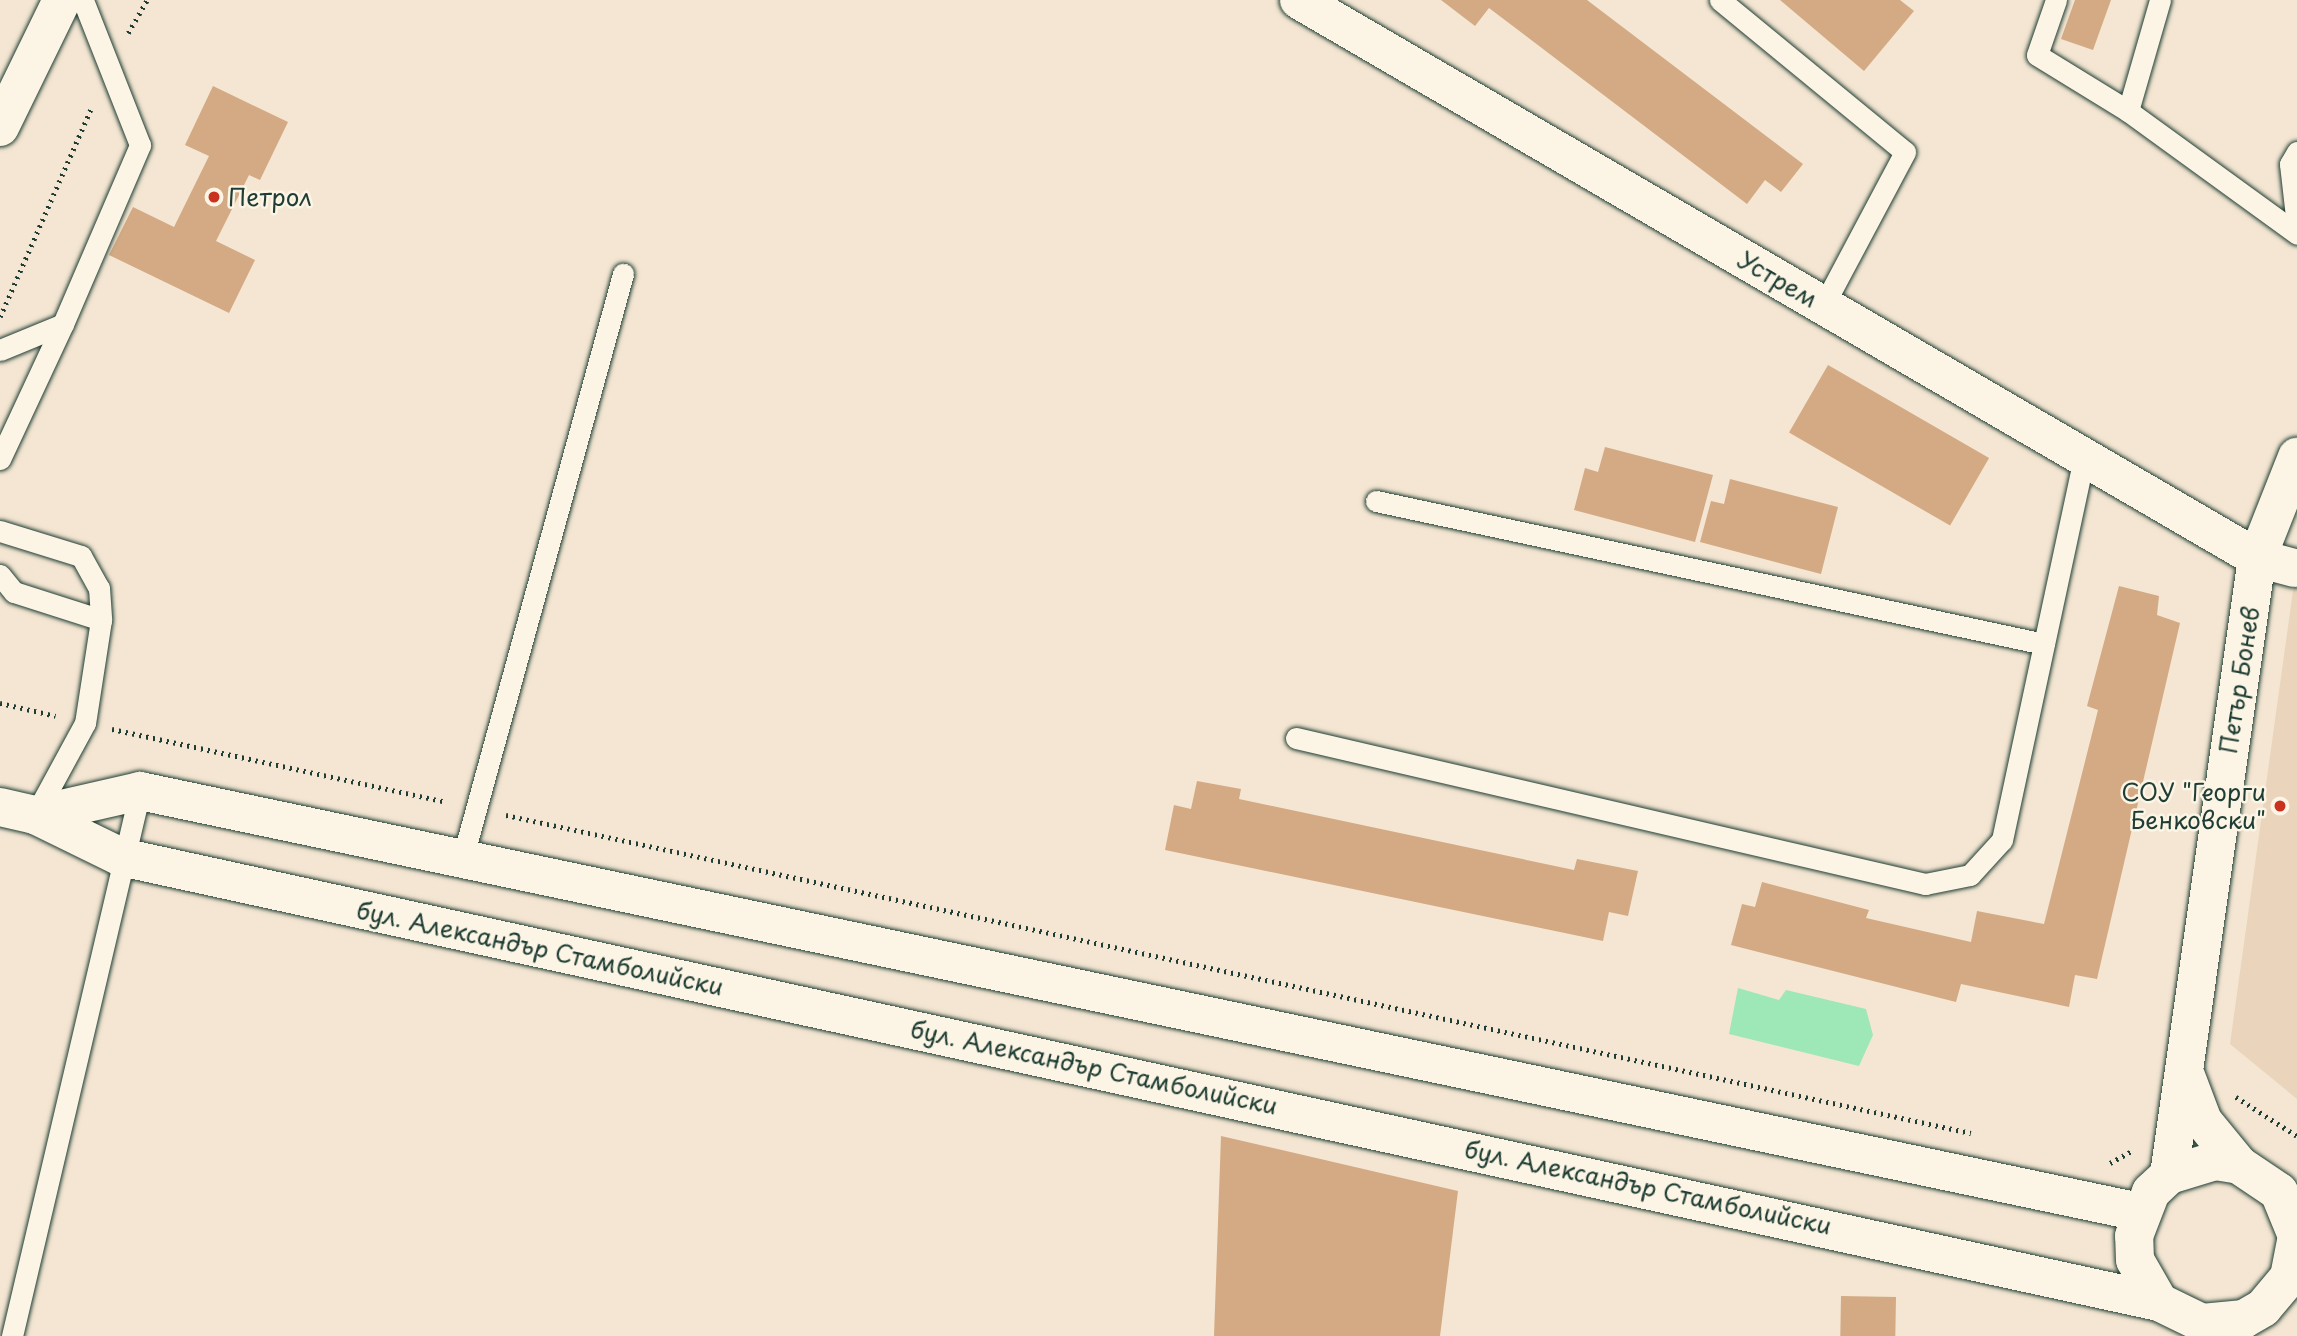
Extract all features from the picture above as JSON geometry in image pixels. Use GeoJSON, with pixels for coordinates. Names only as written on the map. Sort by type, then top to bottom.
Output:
{"type":"FeatureCollection","features":[{"type":"Feature","properties":{"kind":"main road"},"geometry":{"type":"LineString","coordinates":[[0,127],[62,0]]}},
{"type":"Feature","properties":{"kind":"main road","name":"Устрем"},"geometry":{"type":"LineString","coordinates":[[1299,0],[2257,558],[2295,568]]}},
{"type":"Feature","properties":{"kind":"main road","name":"Петър Бонев"},"geometry":{"type":"LineString","coordinates":[[2169,1175],[2186,1076],[2187,1028],[2257,558],[2297,457]]}},
{"type":"Feature","properties":{"kind":"main road"},"geometry":{"type":"LineString","coordinates":[[18,811],[140,791],[2139,1212]]}},
{"type":"Feature","properties":{"kind":"main road","name":"бул. Александър Стамболийски"},"geometry":{"type":"LineString","coordinates":[[18,811],[121,857],[2159,1302]]}},
{"type":"Feature","properties":{"kind":"main road","name":"Петър Бонев"},"geometry":{"type":"LineString","coordinates":[[2186,1076],[2203,1121],[2239,1165]]}},
{"type":"Feature","properties":{"kind":"main road"},"geometry":{"type":"LineString","coordinates":[[2215,1161],[2239,1165],[2279,1192],[2297,1236],[2280,1312],[2202,1330],[2159,1302],[2135,1260],[2139,1212],[2169,1175],[2215,1161]]}},
{"type":"Feature","properties":{"kind":"lane"},"geometry":{"type":"LineString","coordinates":[[0,459],[63,324],[140,145],[83,0]]}},
{"type":"Feature","properties":{"kind":"lane"},"geometry":{"type":"LineString","coordinates":[[1720,0],[1905,152],[1824,306]]}},
{"type":"Feature","properties":{"kind":"lane"},"geometry":{"type":"LineString","coordinates":[[2056,0],[2037,55],[2128,111],[2297,234]]}},
{"type":"Feature","properties":{"kind":"lane"},"geometry":{"type":"LineString","coordinates":[[2128,111],[2160,0]]}},
{"type":"Feature","properties":{"kind":"lane"},"geometry":{"type":"LineString","coordinates":[[2297,152],[2290,164],[2297,225]]}},
{"type":"Feature","properties":{"kind":"lane"},"geometry":{"type":"LineString","coordinates":[[462,860],[623,274]]}},
{"type":"Feature","properties":{"kind":"lane"},"geometry":{"type":"LineString","coordinates":[[0,350],[63,324]]}},
{"type":"Feature","properties":{"kind":"lane"},"geometry":{"type":"LineString","coordinates":[[1296,738],[1925,884],[1948,882],[1990,860],[2003,840],[2084,457]]}},
{"type":"Feature","properties":{"kind":"lane"},"geometry":{"type":"LineString","coordinates":[[1376,501],[2044,644]]}},
{"type":"Feature","properties":{"kind":"lane"},"geometry":{"type":"LineString","coordinates":[[0,531],[81,556],[99,588],[101,620],[85,723],[18,811]]}},
{"type":"Feature","properties":{"kind":"lane"},"geometry":{"type":"LineString","coordinates":[[0,575],[14,592],[101,620]]}},
{"type":"Feature","properties":{"kind":"lane"},"geometry":{"type":"LineString","coordinates":[[12,1336],[121,857],[140,791]]}},
{"type":"Feature","properties":{"kind":"path"},"geometry":{"type":"LineString","coordinates":[[0,317],[109,67],[147,0]]}},
{"type":"Feature","properties":{"kind":"path"},"geometry":{"type":"LineString","coordinates":[[0,703],[1976,1134]]}},
{"type":"Feature","properties":{"kind":"path"},"geometry":{"type":"LineString","coordinates":[[2099,1161],[2113,1164],[2136,1148]]}},
{"type":"Feature","properties":{"kind":"shaded area","name":"СОУ \"Георги Бенковски\""},"geometry":{"type":"Polygon","coordinates":[[[2297,562],[2297,1099],[2230,1044],[2297,562]]]}},
{"type":"Feature","properties":{"kind":"green space"},"geometry":{"type":"Polygon","coordinates":[[[1738,988],[1779,1000],[1786,990],[1866,1009],[1873,1035],[1859,1066],[1729,1034],[1738,988]]]}},
{"type":"Feature","properties":{"kind":"building"},"geometry":{"type":"Polygon","coordinates":[[[1441,0],[1587,0],[1803,164],[1781,192],[1765,180],[1747,204],[1489,8],[1475,26],[1441,0]]]}},
{"type":"Feature","properties":{"kind":"building"},"geometry":{"type":"Polygon","coordinates":[[[1780,0],[1900,0],[1914,11],[1864,71],[1780,0]]]}},
{"type":"Feature","properties":{"kind":"building"},"geometry":{"type":"Polygon","coordinates":[[[2075,0],[2111,0],[2093,50],[2061,39],[2075,0]]]}},
{"type":"Feature","properties":{"kind":"building"},"geometry":{"type":"Polygon","coordinates":[[[213,86],[288,122],[260,180],[249,175],[216,241],[255,260],[229,313],[109,255],[133,207],[174,227],[209,156],[185,145],[213,86]]]}},
{"type":"Feature","properties":{"kind":"building"},"geometry":{"type":"Polygon","coordinates":[[[1828,365],[1989,458],[1950,526],[1789,433],[1828,365]]]}},
{"type":"Feature","properties":{"kind":"building"},"geometry":{"type":"Polygon","coordinates":[[[1605,447],[1713,475],[1695,542],[1574,510],[1585,468],[1598,472],[1605,447]]]}},
{"type":"Feature","properties":{"kind":"building"},"geometry":{"type":"Polygon","coordinates":[[[1730,479],[1838,507],[1821,574],[1700,542],[1711,501],[1724,504],[1730,479]]]}},
{"type":"Feature","properties":{"kind":"building"},"geometry":{"type":"Polygon","coordinates":[[[2119,586],[2159,596],[2157,615],[2180,623],[2097,979],[2075,975],[2069,1007],[1961,984],[1956,1002],[1731,945],[1742,904],[1755,907],[1762,882],[1869,910],[1866,918],[1971,942],[1977,911],[2044,924],[2098,710],[2087,706],[2119,586]]]}},
{"type":"Feature","properties":{"kind":"building"},"geometry":{"type":"Polygon","coordinates":[[[1197,781],[1241,789],[1239,799],[1574,870],[1577,859],[1638,871],[1628,916],[1609,912],[1603,941],[1165,850],[1174,805],[1191,809],[1197,781]]]}},
{"type":"Feature","properties":{"kind":"building"},"geometry":{"type":"Polygon","coordinates":[[[1221,1136],[1458,1191],[1440,1336],[1214,1336],[1221,1136]]]}},
{"type":"Feature","properties":{"kind":"building"},"geometry":{"type":"Polygon","coordinates":[[[1841,1296],[1896,1297],[1895,1336],[1840,1336],[1841,1296]]]}},
{"type":"Feature","properties":{"kind":"place","name":"Петрол"},"geometry":{"type":"Point","coordinates":[214,197]}},
{"type":"Feature","properties":{"kind":"place","name":"СОУ \"Георги Бенковски\""},"geometry":{"type":"Point","coordinates":[2280,806]}}]}
